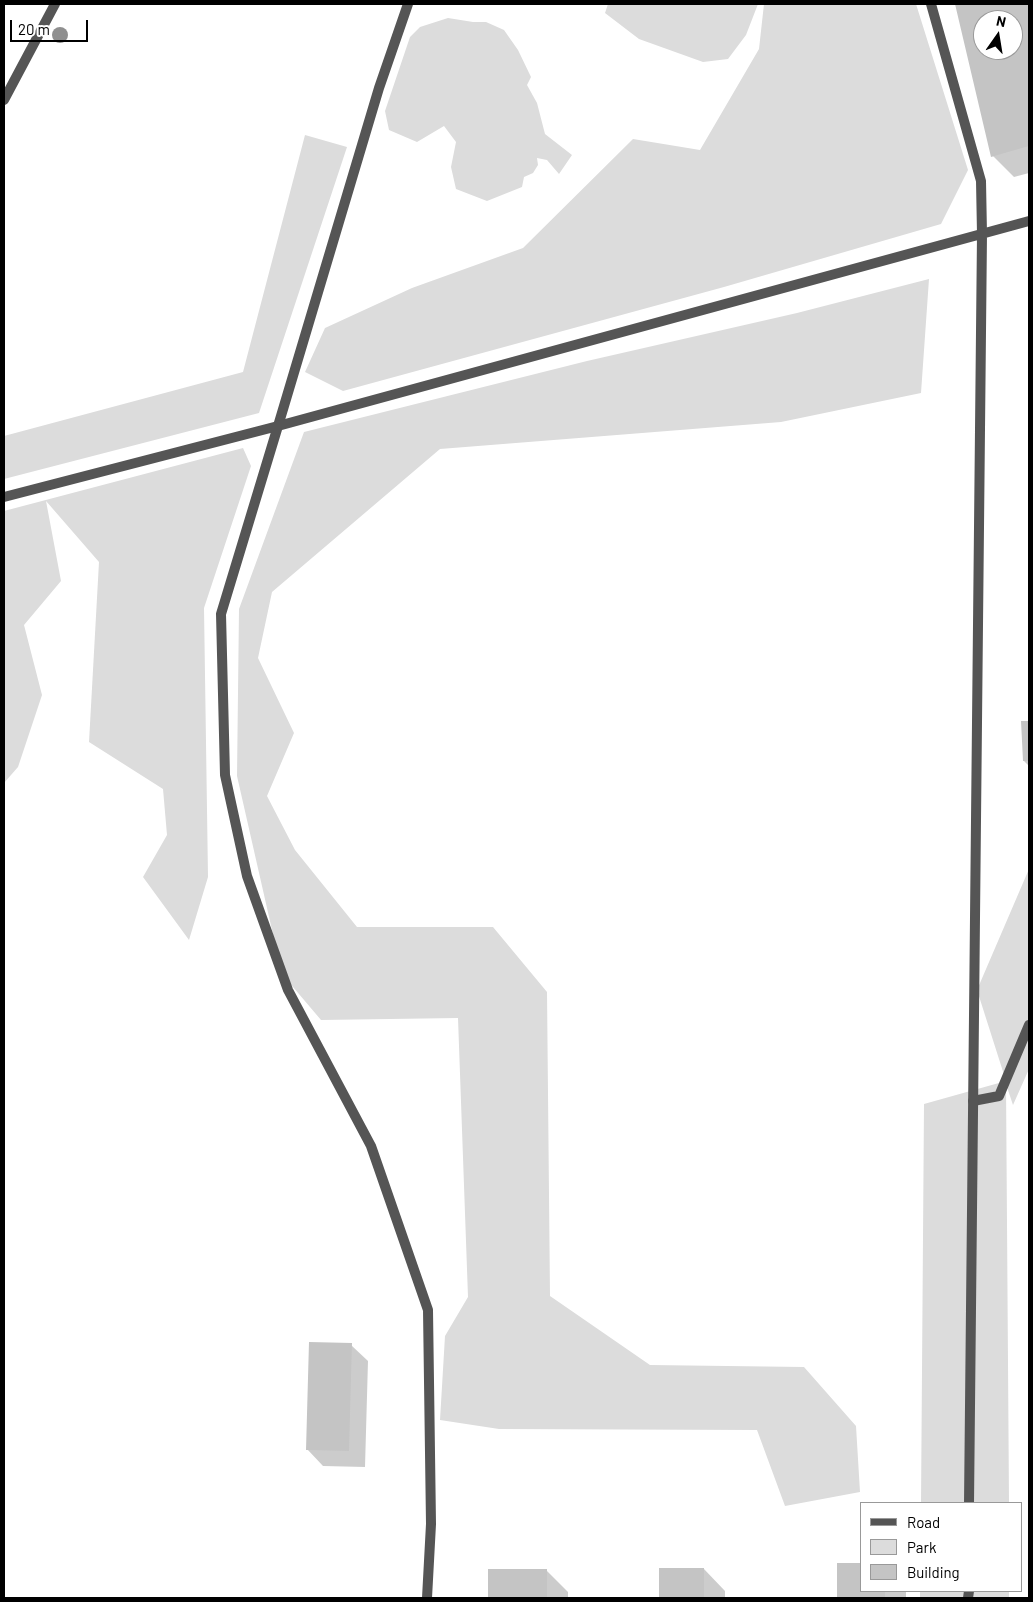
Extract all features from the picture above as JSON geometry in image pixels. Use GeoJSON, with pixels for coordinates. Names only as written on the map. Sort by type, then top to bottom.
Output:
{"type":"FeatureCollection","features":[{"type":"Feature","properties":{"kind":"street"},"geometry":{"type":"LineString","coordinates":[[4,100],[55,4]]}},
{"type":"Feature","properties":{"kind":"street"},"geometry":{"type":"LineString","coordinates":[[408,4],[379,88],[221,614],[225,775],[247,876],[288,990],[370,1146],[428,1310],[430,1524],[426,1598]]}},
{"type":"Feature","properties":{"kind":"street"},"geometry":{"type":"LineString","coordinates":[[931,4],[981,181],[969,1502]]}},
{"type":"Feature","properties":{"kind":"street"},"geometry":{"type":"LineString","coordinates":[[4,497],[278,426],[1029,221]]}},
{"type":"Feature","properties":{"kind":"street"},"geometry":{"type":"LineString","coordinates":[[973,1100],[999,1096],[1029,1025]]}},
{"type":"Feature","properties":{"kind":"green space"},"geometry":{"type":"Polygon","coordinates":[[[608,4],[758,4],[746,35],[728,59],[703,62],[639,39],[605,13],[608,4]]]}},
{"type":"Feature","properties":{"kind":"green space"},"geometry":{"type":"Polygon","coordinates":[[[764,4],[916,4],[968,170],[941,224],[724,287],[343,391],[305,372],[325,328],[412,288],[523,248],[633,139],[700,150],[759,49],[764,4]]]}},
{"type":"Feature","properties":{"kind":"green space"},"geometry":{"type":"Polygon","coordinates":[[[448,18],[486,22],[504,30],[518,50],[531,77],[527,85],[537,103],[545,134],[572,155],[559,174],[547,160],[537,158],[538,165],[533,173],[524,177],[522,187],[487,201],[456,189],[451,167],[456,142],[444,126],[417,142],[389,130],[385,111],[410,37],[420,27],[448,18]]]}},
{"type":"Feature","properties":{"kind":"green space"},"geometry":{"type":"Polygon","coordinates":[[[305,135],[347,147],[259,413],[4,479],[4,436],[243,372],[305,135]]]}},
{"type":"Feature","properties":{"kind":"green space"},"geometry":{"type":"Polygon","coordinates":[[[929,279],[921,393],[781,422],[440,449],[272,592],[258,658],[294,733],[267,796],[295,850],[357,927],[493,927],[547,992],[550,1296],[650,1365],[804,1367],[856,1426],[860,1492],[785,1506],[757,1430],[499,1429],[440,1420],[445,1336],[468,1297],[458,1018],[321,1020],[282,974],[237,776],[239,609],[304,432],[587,361],[797,313],[929,279]]]}},
{"type":"Feature","properties":{"kind":"green space"},"geometry":{"type":"Polygon","coordinates":[[[243,448],[251,466],[204,608],[208,877],[189,940],[143,877],[167,835],[163,789],[89,742],[99,562],[46,501],[61,581],[24,625],[42,695],[18,767],[4,783],[4,511],[243,448]]]}},
{"type":"Feature","properties":{"kind":"green space"},"geometry":{"type":"Polygon","coordinates":[[[1029,869],[1029,1069],[1013,1105],[1006,1084],[1009,1502],[921,1502],[924,1104],[1006,1081],[977,990],[1029,869]]]}},
{"type":"Feature","properties":{"kind":"green space"},"geometry":{"type":"Polygon","coordinates":[[[920,1592],[1009,1592],[1009,1598],[920,1598],[920,1592]]]}},
{"type":"Feature","properties":{"kind":"building"},"geometry":{"type":"Polygon","coordinates":[[[955,4],[1029,4],[1029,146],[991,157],[955,4]]]}},
{"type":"Feature","properties":{"kind":"building"},"geometry":{"type":"Polygon","coordinates":[[[1021,721],[1029,721],[1029,761],[1023,761],[1021,721]]]}},
{"type":"Feature","properties":{"kind":"building"},"geometry":{"type":"Polygon","coordinates":[[[309,1342],[352,1343],[349,1451],[306,1450],[309,1342]]]}},
{"type":"Feature","properties":{"kind":"building"},"geometry":{"type":"Polygon","coordinates":[[[837,1563],[860,1563],[860,1592],[885,1592],[885,1598],[837,1598],[837,1563]]]}},
{"type":"Feature","properties":{"kind":"building"},"geometry":{"type":"Polygon","coordinates":[[[659,1568],[704,1568],[704,1598],[659,1598],[659,1568]]]}},
{"type":"Feature","properties":{"kind":"building"},"geometry":{"type":"Polygon","coordinates":[[[488,1569],[547,1569],[547,1598],[488,1598],[488,1569]]]}}]}
